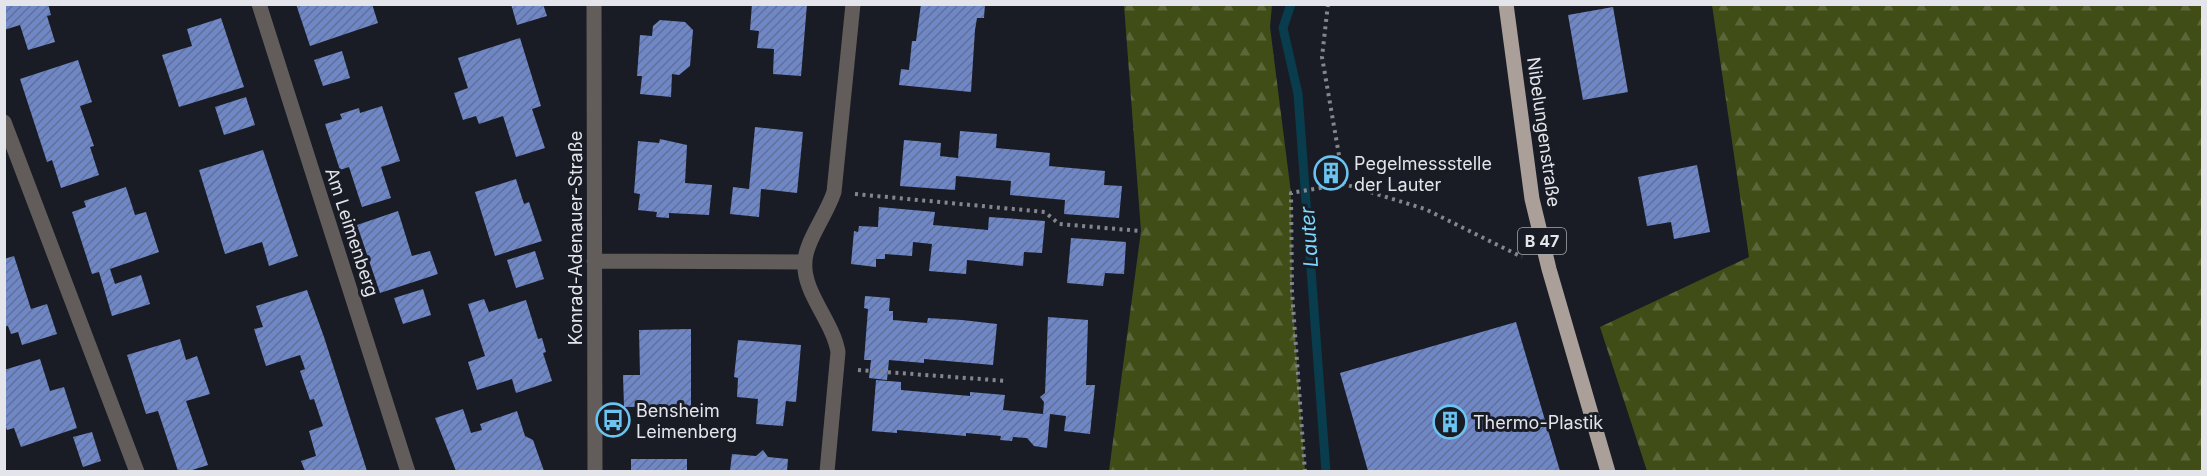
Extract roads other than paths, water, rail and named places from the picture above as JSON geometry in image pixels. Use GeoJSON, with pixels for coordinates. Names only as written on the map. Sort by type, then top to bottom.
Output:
{"type":"FeatureCollection","features":[{"type":"Feature","properties":{"kind":"main road","name":"Nibelungenstraße"},"geometry":{"type":"LineString","coordinates":[[1506,4],[1532,199],[1549,269],[1608,471]]}},
{"type":"Feature","properties":{"kind":"street","name":"Am Leimenberg"},"geometry":{"type":"LineString","coordinates":[[260,4],[408,471]]}},
{"type":"Feature","properties":{"kind":"street","name":"Konrad-Adenauer-Straße"},"geometry":{"type":"LineString","coordinates":[[594,4],[595,471]]}},
{"type":"Feature","properties":{"kind":"street"},"geometry":{"type":"LineString","coordinates":[[827,471],[839,368],[836,338],[812,291],[804,262],[811,240],[827,213],[834,192],[852,4]]}},
{"type":"Feature","properties":{"kind":"street"},"geometry":{"type":"LineString","coordinates":[[4,122],[137,471]]}},
{"type":"Feature","properties":{"kind":"street"},"geometry":{"type":"LineString","coordinates":[[594,261],[804,262]]}},
{"type":"Feature","properties":{"kind":"waterway","name":"Lauter"},"geometry":{"type":"LineString","coordinates":[[1291,4],[1283,28],[1298,94],[1326,472]]}},
{"type":"Feature","properties":{"kind":"place","name":"Pegelmessstelle der Lauter"},"geometry":{"type":"Point","coordinates":[1331,173]}},
{"type":"Feature","properties":{"kind":"place","name":"Bensheim Leimenberg"},"geometry":{"type":"Point","coordinates":[613,420]}},
{"type":"Feature","properties":{"kind":"place","name":"Thermo-Plastik"},"geometry":{"type":"Point","coordinates":[1450,422]}}]}
